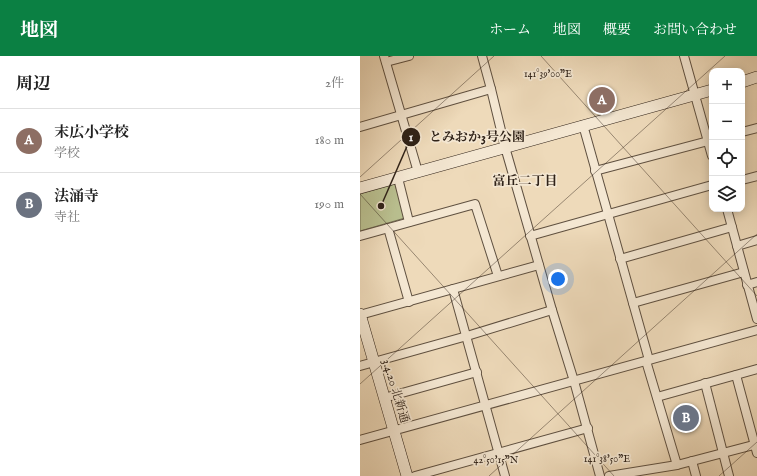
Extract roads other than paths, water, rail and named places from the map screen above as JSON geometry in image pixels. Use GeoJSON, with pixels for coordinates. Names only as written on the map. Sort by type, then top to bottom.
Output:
{"type":"FeatureCollection","features":[{"type":"Feature","properties":{"kind":"street"},"geometry":{"type":"LineString","coordinates":[[409,56],[385,59],[418,172]]}},
{"type":"Feature","properties":{"kind":"street"},"geometry":{"type":"LineString","coordinates":[[482,56],[505,147],[530,236],[588,428],[600,476]]}},
{"type":"Feature","properties":{"kind":"street"},"geometry":{"type":"LineString","coordinates":[[684,56],[710,140]]}},
{"type":"Feature","properties":{"kind":"street"},"geometry":{"type":"LineString","coordinates":[[745,81],[757,78]]}},
{"type":"Feature","properties":{"kind":"street"},"geometry":{"type":"LineString","coordinates":[[360,127],[491,89]]}},
{"type":"Feature","properties":{"kind":"street"},"geometry":{"type":"LineString","coordinates":[[360,188],[709,91]]}},
{"type":"Feature","properties":{"kind":"street"},"geometry":{"type":"LineString","coordinates":[[583,125],[633,303],[647,361],[677,465]]}},
{"type":"Feature","properties":{"kind":"street"},"geometry":{"type":"LineString","coordinates":[[745,131],[757,128]]}},
{"type":"Feature","properties":{"kind":"street"},"geometry":{"type":"LineString","coordinates":[[595,171],[709,141]]}},
{"type":"Feature","properties":{"kind":"street"},"geometry":{"type":"LineString","coordinates":[[745,179],[757,176]]}},
{"type":"Feature","properties":{"kind":"street"},"geometry":{"type":"LineString","coordinates":[[398,178],[409,222]]}},
{"type":"Feature","properties":{"kind":"street"},"geometry":{"type":"LineString","coordinates":[[530,236],[709,186]]}},
{"type":"Feature","properties":{"kind":"street"},"geometry":{"type":"LineString","coordinates":[[360,236],[475,204],[498,276]]}},
{"type":"Feature","properties":{"kind":"street"},"geometry":{"type":"LineString","coordinates":[[728,212],[757,319]]}},
{"type":"Feature","properties":{"kind":"street"},"geometry":{"type":"LineString","coordinates":[[620,259],[732,227]]}},
{"type":"Feature","properties":{"kind":"street"},"geometry":{"type":"LineString","coordinates":[[388,228],[409,302]]}},
{"type":"Feature","properties":{"kind":"street"},"geometry":{"type":"LineString","coordinates":[[737,246],[757,240]]}},
{"type":"Feature","properties":{"kind":"street"},"geometry":{"type":"LineString","coordinates":[[360,315],[539,265]]}},
{"type":"Feature","properties":{"kind":"street"},"geometry":{"type":"LineString","coordinates":[[633,303],[744,272]]}},
{"type":"Feature","properties":{"kind":"street"},"geometry":{"type":"LineString","coordinates":[[747,284],[757,282]]}},
{"type":"Feature","properties":{"kind":"street"},"geometry":{"type":"LineString","coordinates":[[453,289],[487,406],[505,476]]}},
{"type":"Feature","properties":{"kind":"street"},"geometry":{"type":"LineString","coordinates":[[360,366],[552,310]]}},
{"type":"Feature","properties":{"kind":"street","name":"3.4.20 北新通"},"geometry":{"type":"LineString","coordinates":[[360,315],[407,476]]}},
{"type":"Feature","properties":{"kind":"street"},"geometry":{"type":"LineString","coordinates":[[360,440],[757,330]]}},
{"type":"Feature","properties":{"kind":"street"},"geometry":{"type":"LineString","coordinates":[[657,396],[757,370]]}},
{"type":"Feature","properties":{"kind":"street"},"geometry":{"type":"LineString","coordinates":[[384,398],[477,372]]}},
{"type":"Feature","properties":{"kind":"street"},"geometry":{"type":"LineString","coordinates":[[736,375],[756,444],[757,453]]}},
{"type":"Feature","properties":{"kind":"street"},"geometry":{"type":"LineString","coordinates":[[705,383],[729,476]]}},
{"type":"Feature","properties":{"kind":"street"},"geometry":{"type":"LineString","coordinates":[[414,476],[588,428]]}},
{"type":"Feature","properties":{"kind":"street"},"geometry":{"type":"LineString","coordinates":[[609,476],[677,465],[756,444]]}},
{"type":"Feature","properties":{"kind":"street"},"geometry":{"type":"LineString","coordinates":[[692,461],[696,476]]}},
{"type":"Feature","properties":{"kind":"place","name":"末広小学校"},"geometry":{"type":"Point","coordinates":[602,100]}},
{"type":"Feature","properties":{"kind":"place","name":"とみおか3号公園"},"geometry":{"type":"Point","coordinates":[381,206]}},
{"type":"Feature","properties":{"kind":"place","name":"法涌寺"},"geometry":{"type":"Point","coordinates":[686,418]}},
{"type":"Feature","properties":{"kind":"district","name":"富丘二丁目"},"geometry":{"type":"Point","coordinates":[525,180]}}]}
